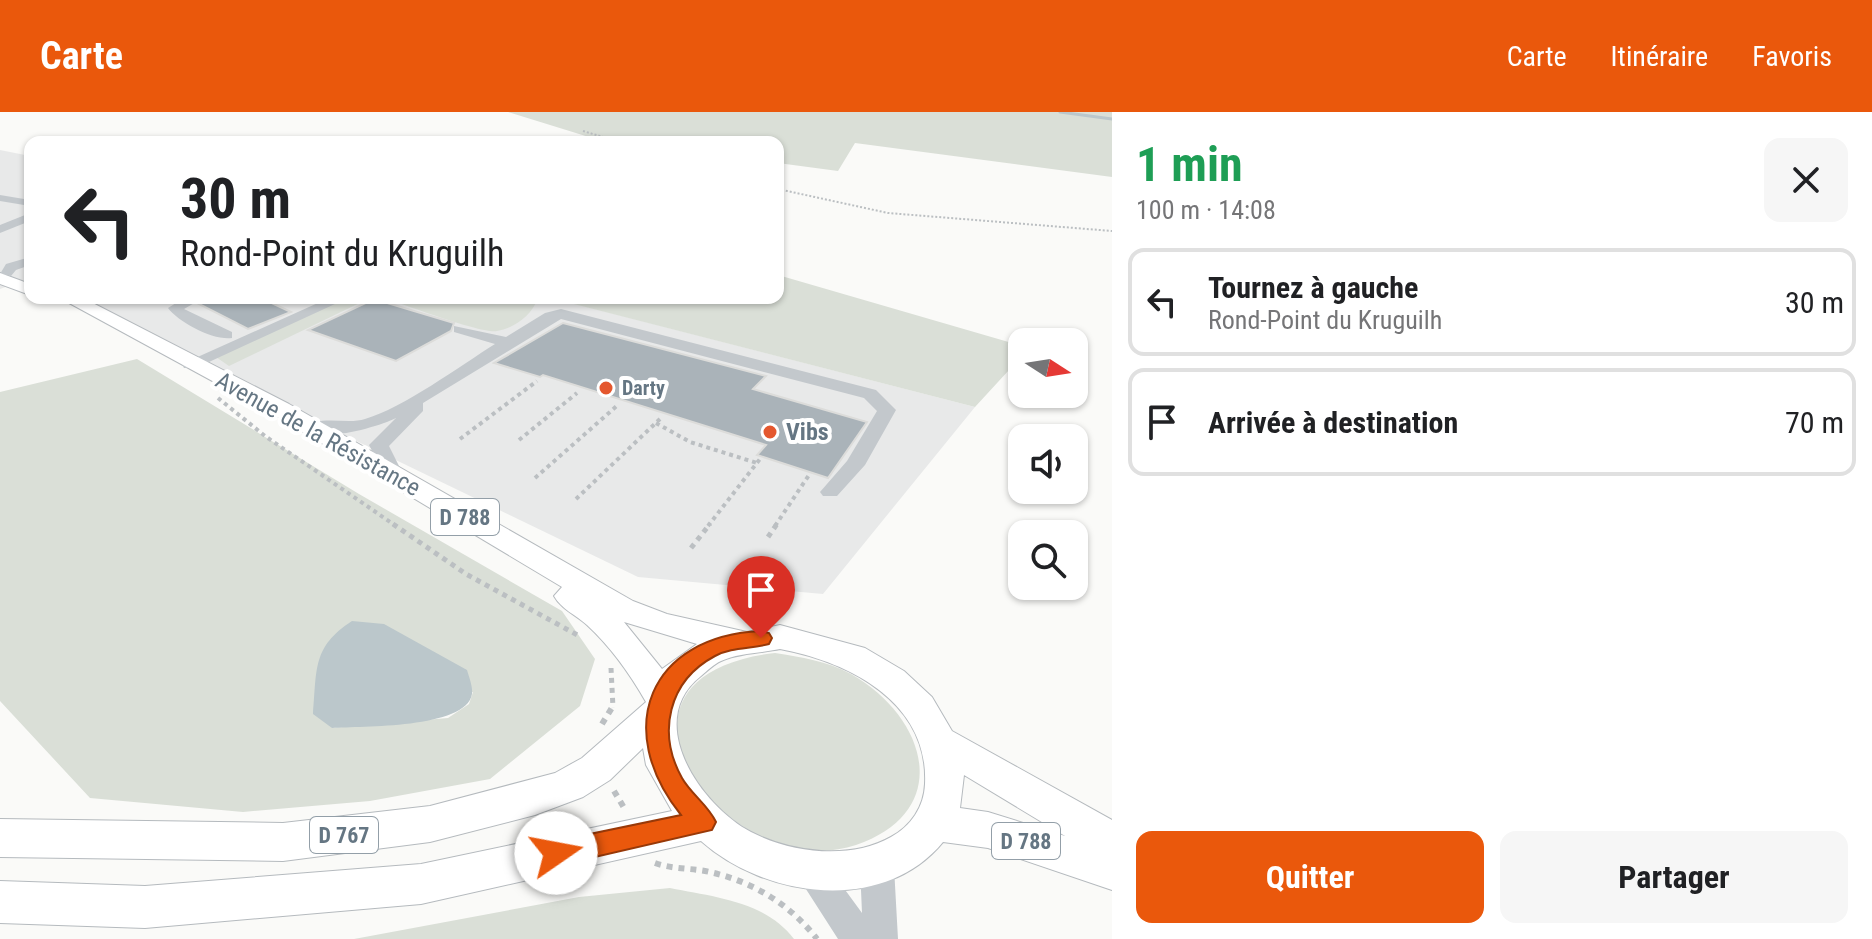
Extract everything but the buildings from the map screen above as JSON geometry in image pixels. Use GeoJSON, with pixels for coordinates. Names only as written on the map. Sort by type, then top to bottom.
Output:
{"type":"FeatureCollection","features":[{"type":"Feature","properties":{"kind":"main road"},"geometry":{"type":"LineString","coordinates":[[2,274],[24,280]]}},
{"type":"Feature","properties":{"kind":"main road"},"geometry":{"type":"LineString","coordinates":[[2,274],[24,287]]}},
{"type":"Feature","properties":{"kind":"main road","name":"Avenue de la Résistance"},"geometry":{"type":"LineString","coordinates":[[63,304],[137,334]]}},
{"type":"Feature","properties":{"kind":"main road","name":"Avenue de la Résistance"},"geometry":{"type":"LineString","coordinates":[[80,304],[137,334],[266,418],[576,599],[611,629],[650,677],[659,706]]}},
{"type":"Feature","properties":{"kind":"main road","name":"Avenue de la Résistance"},"geometry":{"type":"LineString","coordinates":[[198,374],[314,428],[622,609],[650,622],[692,633],[743,639]]}},
{"type":"Feature","properties":{"kind":"main road"},"geometry":{"type":"LineString","coordinates":[[780,637],[819,644],[857,658],[892,680],[921,708],[941,742],[949,783],[937,823],[913,849],[877,867],[812,872],[741,849],[703,822],[673,786],[657,749],[659,706],[679,670],[708,650],[743,639],[780,637]]}},
{"type":"Feature","properties":{"kind":"main road","name":"D 767"},"geometry":{"type":"LineString","coordinates":[[0,838],[283,842],[430,824],[535,798],[596,769],[659,706]]}},
{"type":"Feature","properties":{"kind":"main road","name":"D 788"},"geometry":{"type":"LineString","coordinates":[[941,742],[1112,842]]}},
{"type":"Feature","properties":{"kind":"main road","name":"D 767"},"geometry":{"type":"LineString","coordinates":[[0,902],[145,907],[421,884],[703,822]]}},
{"type":"Feature","properties":{"kind":"main road","name":"D 788"},"geometry":{"type":"LineString","coordinates":[[937,823],[988,830],[1112,870]]}},
{"type":"Feature","properties":{"kind":"street"},"geometry":{"type":"LineString","coordinates":[[0,198],[24,202]]}},
{"type":"Feature","properties":{"kind":"street"},"geometry":{"type":"LineString","coordinates":[[0,229],[24,219]]}},
{"type":"Feature","properties":{"kind":"street"},"geometry":{"type":"LineString","coordinates":[[2,274],[24,263]]}},
{"type":"Feature","properties":{"kind":"street"},"geometry":{"type":"LineString","coordinates":[[183,304],[175,308],[180,314],[226,335]]}},
{"type":"Feature","properties":{"kind":"street"},"geometry":{"type":"LineString","coordinates":[[198,374],[330,304]]}},
{"type":"Feature","properties":{"kind":"street"},"geometry":{"type":"LineString","coordinates":[[314,428],[368,425],[433,391],[550,316],[561,314],[870,394],[887,410],[843,482],[830,492]]}},
{"type":"Feature","properties":{"kind":"street"},"geometry":{"type":"LineString","coordinates":[[459,329],[508,343]]}},
{"type":"Feature","properties":{"kind":"street"},"geometry":{"type":"LineString","coordinates":[[393,474],[380,455],[379,445],[433,391]]}},
{"type":"Feature","properties":{"kind":"street"},"geometry":{"type":"LineString","coordinates":[[877,867],[880,939]]}},
{"type":"Feature","properties":{"kind":"street"},"geometry":{"type":"LineString","coordinates":[[812,872],[859,939]]}},
{"type":"Feature","properties":{"kind":"path"},"geometry":{"type":"LineString","coordinates":[[583,131],[600,136]]}},
{"type":"Feature","properties":{"kind":"path"},"geometry":{"type":"LineString","coordinates":[[784,190],[888,213],[1112,231]]}},
{"type":"Feature","properties":{"kind":"path"},"geometry":{"type":"LineString","coordinates":[[198,374],[265,436],[466,574],[583,638]]}},
{"type":"Feature","properties":{"kind":"path"},"geometry":{"type":"LineString","coordinates":[[460,439],[537,381]]}},
{"type":"Feature","properties":{"kind":"path"},"geometry":{"type":"LineString","coordinates":[[519,440],[577,393]]}},
{"type":"Feature","properties":{"kind":"path"},"geometry":{"type":"LineString","coordinates":[[535,478],[619,404]]}},
{"type":"Feature","properties":{"kind":"path"},"geometry":{"type":"LineString","coordinates":[[576,499],[661,418]]}},
{"type":"Feature","properties":{"kind":"path"},"geometry":{"type":"LineString","coordinates":[[655,423],[690,442],[758,461],[691,548]]}},
{"type":"Feature","properties":{"kind":"path"},"geometry":{"type":"LineString","coordinates":[[768,537],[809,475]]}},
{"type":"Feature","properties":{"kind":"path"},"geometry":{"type":"LineString","coordinates":[[600,726],[613,708],[611,668],[603,656]]}},
{"type":"Feature","properties":{"kind":"path"},"geometry":{"type":"LineString","coordinates":[[596,769],[621,801],[652,862],[667,868],[706,871],[763,893],[786,904],[817,939]]}},
{"type":"Feature","properties":{"kind":"shaded area"},"geometry":{"type":"Polygon","coordinates":[[[508,112],[1112,112],[1112,177],[855,143],[838,171],[784,164],[784,136],[586,136],[508,112]]]}},
{"type":"Feature","properties":{"kind":"shaded area"},"geometry":{"type":"Polygon","coordinates":[[[0,150],[24,155],[24,280],[0,289],[0,150]]]}},
{"type":"Feature","properties":{"kind":"shaded area"},"geometry":{"type":"Polygon","coordinates":[[[784,277],[1008,342],[1008,371],[975,407],[574,304],[784,304],[784,277]]]}},
{"type":"Feature","properties":{"kind":"shaded area"},"geometry":{"type":"Polygon","coordinates":[[[90,304],[576,304],[975,407],[823,594],[638,577],[284,406],[90,304]]]}},
{"type":"Feature","properties":{"kind":"shaded area"},"geometry":{"type":"Polygon","coordinates":[[[319,304],[358,304],[229,366],[213,355],[319,304]]]}},
{"type":"Feature","properties":{"kind":"shaded area"},"geometry":{"type":"Polygon","coordinates":[[[401,304],[535,304],[522,320],[497,331],[459,323],[401,304]]]}},
{"type":"Feature","properties":{"kind":"shaded area"},"geometry":{"type":"Polygon","coordinates":[[[137,359],[359,494],[562,611],[595,659],[580,706],[490,779],[370,801],[243,812],[90,798],[0,701],[0,392],[137,359]],[[473,692],[331,728],[448,718],[469,704],[473,692]]]}},
{"type":"Feature","properties":{"kind":"shaded area"},"geometry":{"type":"Polygon","coordinates":[[[352,621],[384,624],[467,670],[472,694],[465,705],[452,714],[433,720],[387,726],[332,728],[313,714],[317,672],[323,650],[352,621]]]}},
{"type":"Feature","properties":{"kind":"shaded area"},"geometry":{"type":"Polygon","coordinates":[[[775,653],[823,663],[851,674],[877,692],[898,714],[912,738],[919,763],[918,787],[908,810],[887,830],[856,845],[808,850],[761,837],[721,809],[691,774],[677,736],[684,699],[715,670],[775,653]]]}},
{"type":"Feature","properties":{"kind":"shaded area"},"geometry":{"type":"Polygon","coordinates":[[[670,888],[721,898],[754,909],[769,916],[794,939],[354,939],[579,897],[670,888]]]}},
{"type":"Feature","properties":{"kind":"waterway"},"geometry":{"type":"LineString","coordinates":[[1060,112],[1112,119]]}},
{"type":"Feature","properties":{"kind":"place","name":"Darty"},"geometry":{"type":"Point","coordinates":[606,388]}},
{"type":"Feature","properties":{"kind":"place","name":"Vibs"},"geometry":{"type":"Point","coordinates":[770,432]}},
{"type":"Feature","properties":{"kind":"route"},"geometry":{"type":"LineString","coordinates":[[556,853],[703,822],[673,786],[657,749],[657,713],[661,698],[679,670],[708,650],[743,639],[761,638]]}}]}
